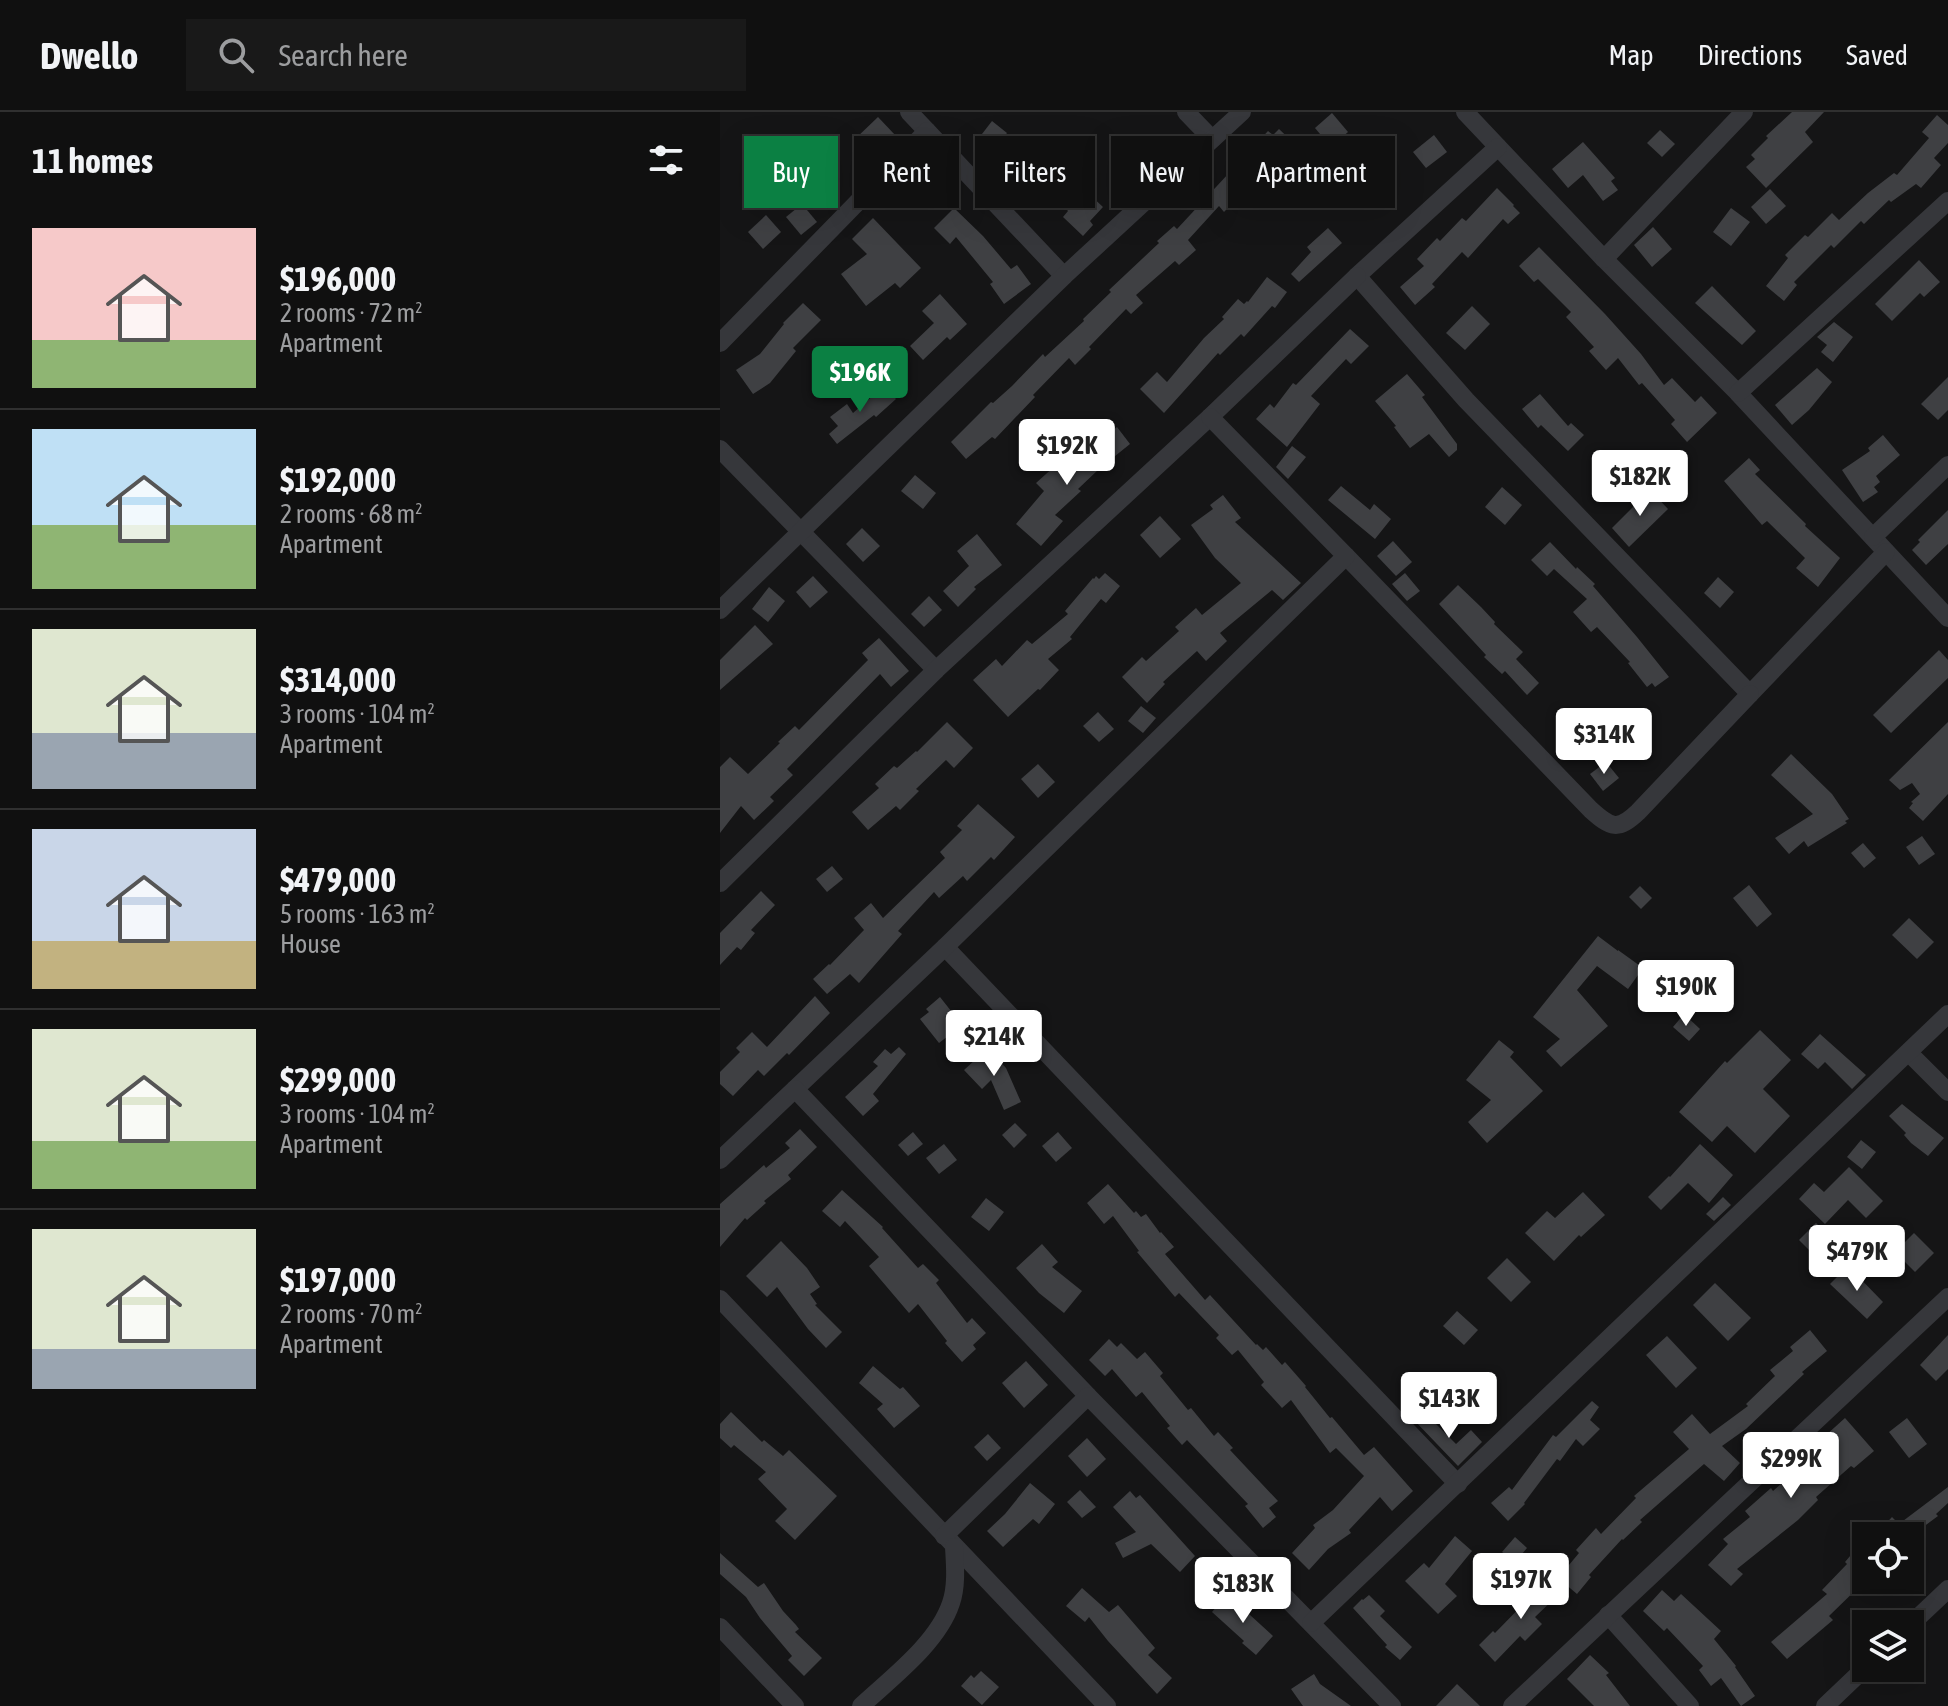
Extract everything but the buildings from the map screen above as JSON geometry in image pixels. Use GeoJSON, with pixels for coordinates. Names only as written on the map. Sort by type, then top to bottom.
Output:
{"type":"FeatureCollection","features":[{"type":"Feature","properties":{"kind":"street"},"geometry":{"type":"LineString","coordinates":[[909,112],[1064,276]]}},
{"type":"Feature","properties":{"kind":"street"},"geometry":{"type":"LineString","coordinates":[[1186,112],[1209,136]]}},
{"type":"Feature","properties":{"kind":"street"},"geometry":{"type":"LineString","coordinates":[[1212,139],[1242,112]]}},
{"type":"Feature","properties":{"kind":"street"},"geometry":{"type":"LineString","coordinates":[[1465,112],[1604,259],[1738,393],[1948,618]]}},
{"type":"Feature","properties":{"kind":"street"},"geometry":{"type":"LineString","coordinates":[[1604,259],[1743,113]]}},
{"type":"Feature","properties":{"kind":"street"},"geometry":{"type":"LineString","coordinates":[[720,343],[927,131]]}},
{"type":"Feature","properties":{"kind":"street"},"geometry":{"type":"LineString","coordinates":[[720,883],[936,670],[1498,147]]}},
{"type":"Feature","properties":{"kind":"street"},"geometry":{"type":"LineString","coordinates":[[1738,393],[1948,201]]}},
{"type":"Feature","properties":{"kind":"street"},"geometry":{"type":"LineString","coordinates":[[720,610],[1137,208]]}},
{"type":"Feature","properties":{"kind":"street"},"geometry":{"type":"LineString","coordinates":[[1357,276],[1466,400],[1750,694]]}},
{"type":"Feature","properties":{"kind":"street"},"geometry":{"type":"LineString","coordinates":[[1210,417],[1591,810],[1613,826],[1625,823],[1638,812],[1750,694],[1948,465]]}},
{"type":"Feature","properties":{"kind":"street"},"geometry":{"type":"LineString","coordinates":[[720,449],[936,670]]}},
{"type":"Feature","properties":{"kind":"street"},"geometry":{"type":"LineString","coordinates":[[720,1160],[945,947],[1346,556]]}},
{"type":"Feature","properties":{"kind":"street"},"geometry":{"type":"LineString","coordinates":[[945,947],[1458,1484]]}},
{"type":"Feature","properties":{"kind":"street"},"geometry":{"type":"LineString","coordinates":[[1311,1623],[1948,1014]]}},
{"type":"Feature","properties":{"kind":"street"},"geometry":{"type":"LineString","coordinates":[[1909,1053],[1948,1092]]}},
{"type":"Feature","properties":{"kind":"street"},"geometry":{"type":"LineString","coordinates":[[795,1089],[1088,1396],[1392,1706]]}},
{"type":"Feature","properties":{"kind":"street"},"geometry":{"type":"LineString","coordinates":[[1512,1706],[1948,1297]]}},
{"type":"Feature","properties":{"kind":"street"},"geometry":{"type":"LineString","coordinates":[[720,1299],[1107,1706]]}},
{"type":"Feature","properties":{"kind":"street"},"geometry":{"type":"LineString","coordinates":[[949,1542],[1088,1396]]}},
{"type":"Feature","properties":{"kind":"street"},"geometry":{"type":"LineString","coordinates":[[861,1706],[911,1660],[942,1622],[951,1602],[955,1575],[949,1542]]}},
{"type":"Feature","properties":{"kind":"street"},"geometry":{"type":"LineString","coordinates":[[1924,1612],[1948,1589]]}},
{"type":"Feature","properties":{"kind":"street"},"geometry":{"type":"LineString","coordinates":[[1608,1615],[1690,1706]]}},
{"type":"Feature","properties":{"kind":"street"},"geometry":{"type":"LineString","coordinates":[[720,1627],[795,1706]]}},
{"type":"Feature","properties":{"kind":"street"},"geometry":{"type":"LineString","coordinates":[[1825,1706],[1852,1680]]}}]}
